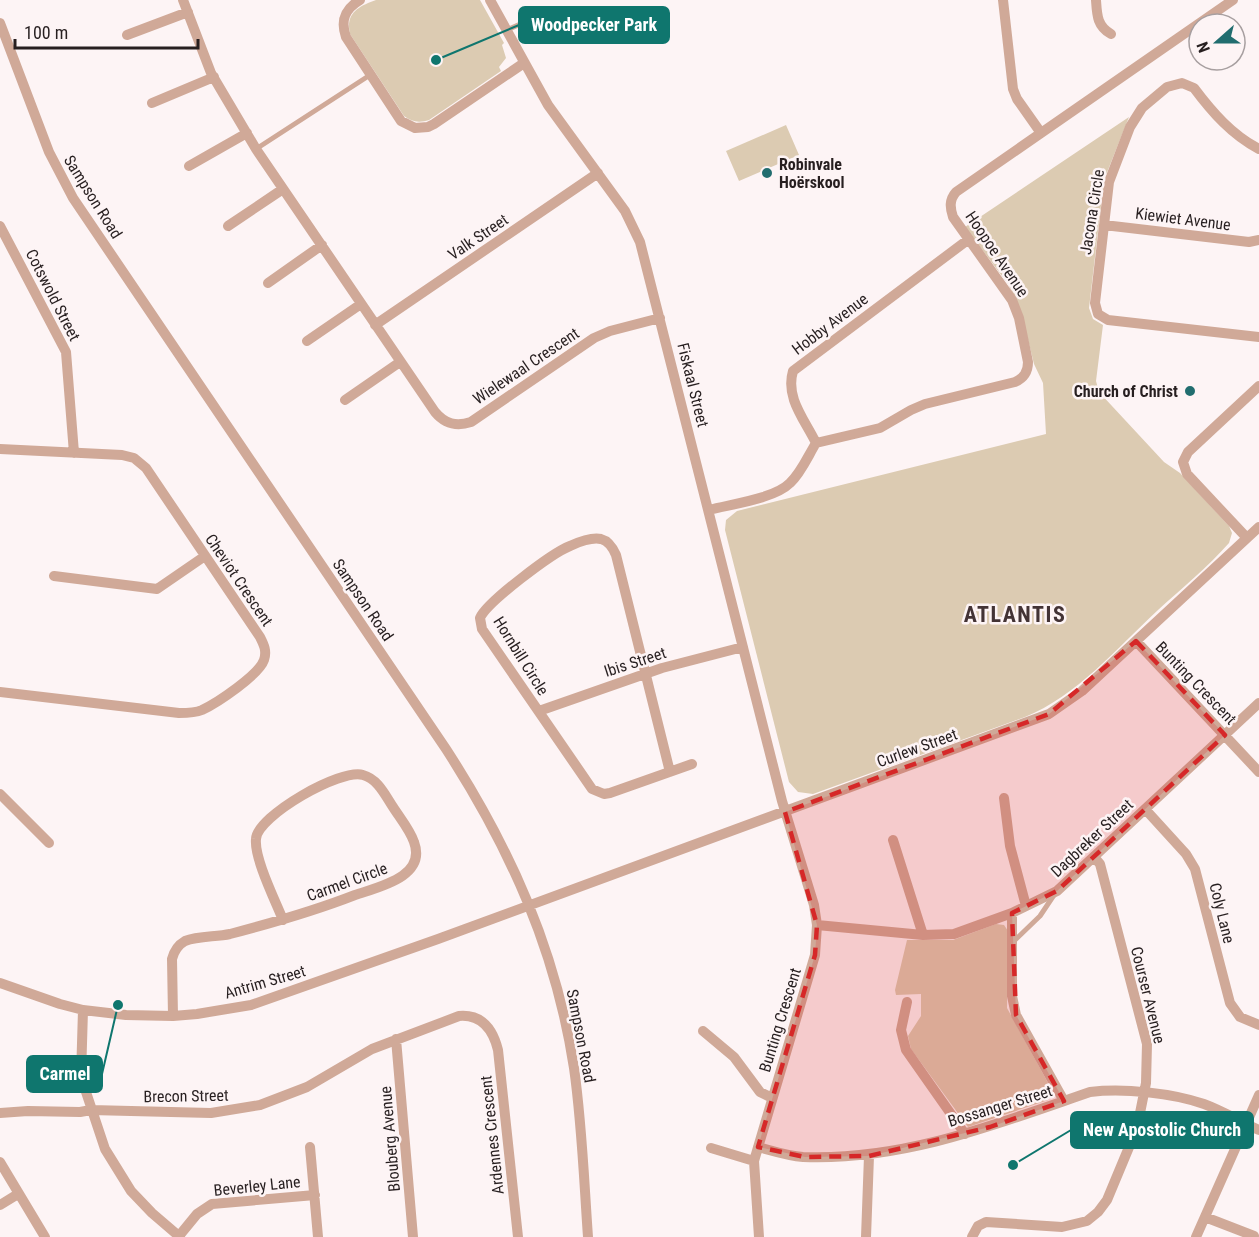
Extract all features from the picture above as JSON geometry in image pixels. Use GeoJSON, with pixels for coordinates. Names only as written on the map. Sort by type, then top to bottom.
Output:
{"type":"FeatureCollection","features":[{"type":"Feature","properties":{"kind":"street","name":"Wielewaal Crescent"},"geometry":{"type":"LineString","coordinates":[[183,0],[214,77],[256,149],[439,417],[450,424],[464,424],[477,418],[594,338],[610,331],[660,318]]}},
{"type":"Feature","properties":{"kind":"street"},"geometry":{"type":"LineString","coordinates":[[360,0],[348,9],[342,23],[346,37],[401,121],[410,127],[422,128],[434,124],[524,63]]}},
{"type":"Feature","properties":{"kind":"street","name":"Fiskaal Street"},"geometry":{"type":"LineString","coordinates":[[490,0],[548,105],[625,211],[644,252],[785,812]]}},
{"type":"Feature","properties":{"kind":"street"},"geometry":{"type":"LineString","coordinates":[[1003,0],[1012,89],[1041,133]]}},
{"type":"Feature","properties":{"kind":"street"},"geometry":{"type":"LineString","coordinates":[[1096,0],[1098,21],[1103,29],[1111,34]]}},
{"type":"Feature","properties":{"kind":"street","name":"Hoopoe Avenue"},"geometry":{"type":"LineString","coordinates":[[816,443],[880,428],[918,406],[1015,382],[1026,373],[1028,362],[1019,318],[1012,300],[953,217],[950,203],[953,195],[1233,0]]}},
{"type":"Feature","properties":{"kind":"street"},"geometry":{"type":"LineString","coordinates":[[127,35],[188,12]]}},
{"type":"Feature","properties":{"kind":"street","name":"Sampson Road"},"geometry":{"type":"LineString","coordinates":[[0,23],[42,136],[64,183],[467,781],[502,843],[530,905],[553,971],[570,1046],[578,1099],[588,1237]]}},
{"type":"Feature","properties":{"kind":"street"},"geometry":{"type":"LineString","coordinates":[[152,103],[214,77]]}},
{"type":"Feature","properties":{"kind":"street","name":"Jacona Circle"},"geometry":{"type":"LineString","coordinates":[[1259,149],[1248,144],[1227,126],[1190,86],[1182,83],[1172,85],[1142,108],[1130,127],[1109,182],[1095,303],[1101,317],[1108,320],[1259,337]]}},
{"type":"Feature","properties":{"kind":"street"},"geometry":{"type":"LineString","coordinates":[[189,166],[247,133]]}},
{"type":"Feature","properties":{"kind":"street","name":"Valk Street"},"geometry":{"type":"LineString","coordinates":[[375,325],[598,173]]}},
{"type":"Feature","properties":{"kind":"street"},"geometry":{"type":"LineString","coordinates":[[228,226],[283,189]]}},
{"type":"Feature","properties":{"kind":"street","name":"Kiewiet Avenue"},"geometry":{"type":"LineString","coordinates":[[1104,225],[1249,242],[1259,240]]}},
{"type":"Feature","properties":{"kind":"street","name":"Cotswold Street"},"geometry":{"type":"LineString","coordinates":[[0,226],[66,352],[74,453]]}},
{"type":"Feature","properties":{"kind":"street","name":"Hobby Avenue"},"geometry":{"type":"LineString","coordinates":[[816,443],[794,398],[790,384],[793,371],[969,239]]}},
{"type":"Feature","properties":{"kind":"street"},"geometry":{"type":"LineString","coordinates":[[268,284],[322,245]]}},
{"type":"Feature","properties":{"kind":"street"},"geometry":{"type":"LineString","coordinates":[[307,341],[362,304]]}},
{"type":"Feature","properties":{"kind":"street"},"geometry":{"type":"LineString","coordinates":[[345,400],[400,362]]}},
{"type":"Feature","properties":{"kind":"street"},"geometry":{"type":"LineString","coordinates":[[1247,538],[1187,474],[1183,462],[1188,452],[1259,386]]}},
{"type":"Feature","properties":{"kind":"street"},"geometry":{"type":"LineString","coordinates":[[709,510],[771,494],[785,487],[796,476],[816,443]]}},
{"type":"Feature","properties":{"kind":"street","name":"Cheviot Crescent"},"geometry":{"type":"LineString","coordinates":[[0,449],[122,455],[138,461],[146,468],[265,647],[264,662],[255,673],[215,703],[198,711],[179,713],[0,692]]}},
{"type":"Feature","properties":{"kind":"street","name":"Curlew Street"},"geometry":{"type":"LineString","coordinates":[[530,905],[1049,714],[1082,691],[1259,527]]}},
{"type":"Feature","properties":{"kind":"street","name":"Hornbill Circle"},"geometry":{"type":"LineString","coordinates":[[670,772],[613,548],[603,539],[587,540],[570,546],[551,557],[488,606],[480,618],[482,629],[585,782],[597,792],[610,793],[670,772],[692,764]]}},
{"type":"Feature","properties":{"kind":"street"},"geometry":{"type":"LineString","coordinates":[[54,576],[157,589],[205,556]]}},
{"type":"Feature","properties":{"kind":"street","name":"Bunting Crescent"},"geometry":{"type":"LineString","coordinates":[[1136,641],[1259,772]]}},
{"type":"Feature","properties":{"kind":"street","name":"Ibis Street"},"geometry":{"type":"LineString","coordinates":[[539,711],[645,674],[743,646]]}},
{"type":"Feature","properties":{"kind":"street","name":"Dagbreker Street"},"geometry":{"type":"LineString","coordinates":[[817,925],[923,935],[954,934],[1012,913],[1057,891],[1259,703]]}},
{"type":"Feature","properties":{"kind":"street","name":"Carmel Circle"},"geometry":{"type":"LineString","coordinates":[[173,1016],[172,959],[178,946],[188,940],[220,936],[283,920],[392,882],[406,874],[413,866],[416,853],[413,839],[373,779],[358,773],[326,783],[312,790],[258,829],[255,842],[258,855],[283,920]]}},
{"type":"Feature","properties":{"kind":"street"},"geometry":{"type":"LineString","coordinates":[[0,794],[49,843]]}},
{"type":"Feature","properties":{"kind":"street"},"geometry":{"type":"LineString","coordinates":[[1004,798],[1015,868],[1026,906]]}},
{"type":"Feature","properties":{"kind":"street","name":"Coly Lane"},"geometry":{"type":"LineString","coordinates":[[1145,809],[1193,863],[1230,1003],[1240,1017],[1259,1025]]}},
{"type":"Feature","properties":{"kind":"street","name":"Bunting Crescent"},"geometry":{"type":"LineString","coordinates":[[759,1237],[754,1161],[812,969],[817,925],[814,905],[785,812]]}},
{"type":"Feature","properties":{"kind":"street"},"geometry":{"type":"LineString","coordinates":[[893,840],[923,935]]}},
{"type":"Feature","properties":{"kind":"street","name":"Courser Avenue"},"geometry":{"type":"LineString","coordinates":[[972,1237],[978,1226],[986,1222],[1062,1227],[1080,1224],[1093,1217],[1107,1200],[1137,1128],[1146,1083],[1147,1044],[1100,864],[1094,857]]}},
{"type":"Feature","properties":{"kind":"street","name":"Antrim Street"},"geometry":{"type":"LineString","coordinates":[[0,983],[37,998],[83,1010],[126,1015],[173,1016],[221,1011],[269,1000],[530,905]]}},
{"type":"Feature","properties":{"kind":"street"},"geometry":{"type":"LineString","coordinates":[[1012,913],[1012,996],[1016,1015],[1064,1101]]}},
{"type":"Feature","properties":{"kind":"street"},"geometry":{"type":"LineString","coordinates":[[907,1002],[901,1030],[906,1050],[965,1134]]}},
{"type":"Feature","properties":{"kind":"street"},"geometry":{"type":"LineString","coordinates":[[83,1010],[80,1067],[82,1085],[105,1149],[122,1179],[141,1202],[180,1237]]}},
{"type":"Feature","properties":{"kind":"street","name":"Brecon Street"},"geometry":{"type":"LineString","coordinates":[[0,1113],[91,1110],[211,1113],[260,1105],[307,1087],[363,1054],[396,1039],[459,1016],[472,1016],[479,1019],[490,1031]]}},
{"type":"Feature","properties":{"kind":"street","name":"Ardennes Crescent"},"geometry":{"type":"LineString","coordinates":[[490,1031],[498,1056],[518,1237]]}},
{"type":"Feature","properties":{"kind":"street"},"geometry":{"type":"LineString","coordinates":[[703,1031],[734,1057],[760,1092],[772,1098]]}},
{"type":"Feature","properties":{"kind":"street","name":"Blouberg Avenue"},"geometry":{"type":"LineString","coordinates":[[396,1039],[413,1237]]}},
{"type":"Feature","properties":{"kind":"street","name":"Bossanger Street"},"geometry":{"type":"LineString","coordinates":[[758,1147],[805,1157],[869,1156],[965,1134],[1090,1092],[1102,1091],[1143,1093],[1196,1102],[1259,1130]]}},
{"type":"Feature","properties":{"kind":"street"},"geometry":{"type":"LineString","coordinates":[[1196,1237],[1259,1095]]}},
{"type":"Feature","properties":{"kind":"street","name":"Beverley Lane"},"geometry":{"type":"LineString","coordinates":[[310,1147],[318,1237]]}},
{"type":"Feature","properties":{"kind":"street"},"geometry":{"type":"LineString","coordinates":[[711,1148],[754,1161]]}},
{"type":"Feature","properties":{"kind":"street"},"geometry":{"type":"LineString","coordinates":[[866,1237],[869,1156]]}},
{"type":"Feature","properties":{"kind":"street"},"geometry":{"type":"LineString","coordinates":[[0,1162],[45,1237]]}},
{"type":"Feature","properties":{"kind":"street"},"geometry":{"type":"LineString","coordinates":[[0,1205],[18,1194]]}},
{"type":"Feature","properties":{"kind":"street","name":"Beverley Lane"},"geometry":{"type":"LineString","coordinates":[[180,1237],[196,1214],[212,1204],[315,1195]]}},
{"type":"Feature","properties":{"kind":"street"},"geometry":{"type":"LineString","coordinates":[[1205,1217],[1254,1236]]}},
{"type":"Feature","properties":{"kind":"lane"},"geometry":{"type":"LineString","coordinates":[[506,30],[543,14],[554,18]]}},
{"type":"Feature","properties":{"kind":"lane"},"geometry":{"type":"LineString","coordinates":[[256,149],[370,75]]}},
{"type":"Feature","properties":{"kind":"lane"},"geometry":{"type":"LineString","coordinates":[[1013,942],[1040,916],[1057,891]]}},
{"type":"Feature","properties":{"kind":"highlighted area"},"geometry":{"type":"Polygon","coordinates":[[[1136,641],[1225,735],[1057,891],[1012,913],[1016,1015],[1064,1101],[990,1127],[869,1156],[805,1157],[758,1147],[815,955],[817,925],[785,812],[1049,714],[1136,641]]]}},
{"type":"Feature","properties":{"kind":"shaded area"},"geometry":{"type":"Polygon","coordinates":[[[376,0],[480,0],[504,43],[502,45],[506,58],[499,67],[501,71],[429,120],[416,121],[407,118],[350,34],[350,21],[355,11],[376,0]]]}},
{"type":"Feature","properties":{"kind":"shaded area"},"geometry":{"type":"Polygon","coordinates":[[[1129,117],[1104,180],[1089,308],[1093,319],[1103,325],[1096,381],[1099,392],[1164,462],[1180,473],[1229,526],[1232,533],[1229,543],[1096,670],[1044,708],[1025,717],[813,794],[798,792],[789,782],[725,530],[726,520],[737,511],[1046,434],[1043,383],[1034,364],[1021,311],[1008,284],[965,227],[1129,117]]]}},
{"type":"Feature","properties":{"kind":"shaded area"},"geometry":{"type":"Polygon","coordinates":[[[786,125],[799,155],[739,181],[726,151],[786,125]]]}},
{"type":"Feature","properties":{"kind":"shaded area"},"geometry":{"type":"Polygon","coordinates":[[[996,924],[1004,925],[1008,931],[1007,1008],[1053,1092],[1048,1100],[968,1127],[911,1049],[908,1036],[921,1016],[921,994],[896,995],[895,990],[907,940],[953,940],[996,924]]]}},
{"type":"Feature","properties":{"kind":"place","name":"Woodpecker Park"},"geometry":{"type":"Point","coordinates":[436,60]}},
{"type":"Feature","properties":{"kind":"place","name":"Robinvale Hoërskool"},"geometry":{"type":"Point","coordinates":[767,173]}},
{"type":"Feature","properties":{"kind":"place","name":"Church of Christ"},"geometry":{"type":"Point","coordinates":[1190,391]}},
{"type":"Feature","properties":{"kind":"place","name":"Carmel"},"geometry":{"type":"Point","coordinates":[118,1005]}},
{"type":"Feature","properties":{"kind":"place","name":"New Apostolic Church"},"geometry":{"type":"Point","coordinates":[1013,1165]}},
{"type":"Feature","properties":{"kind":"district","name":"ATLANTIS"},"geometry":{"type":"Point","coordinates":[1015,614]}}]}
